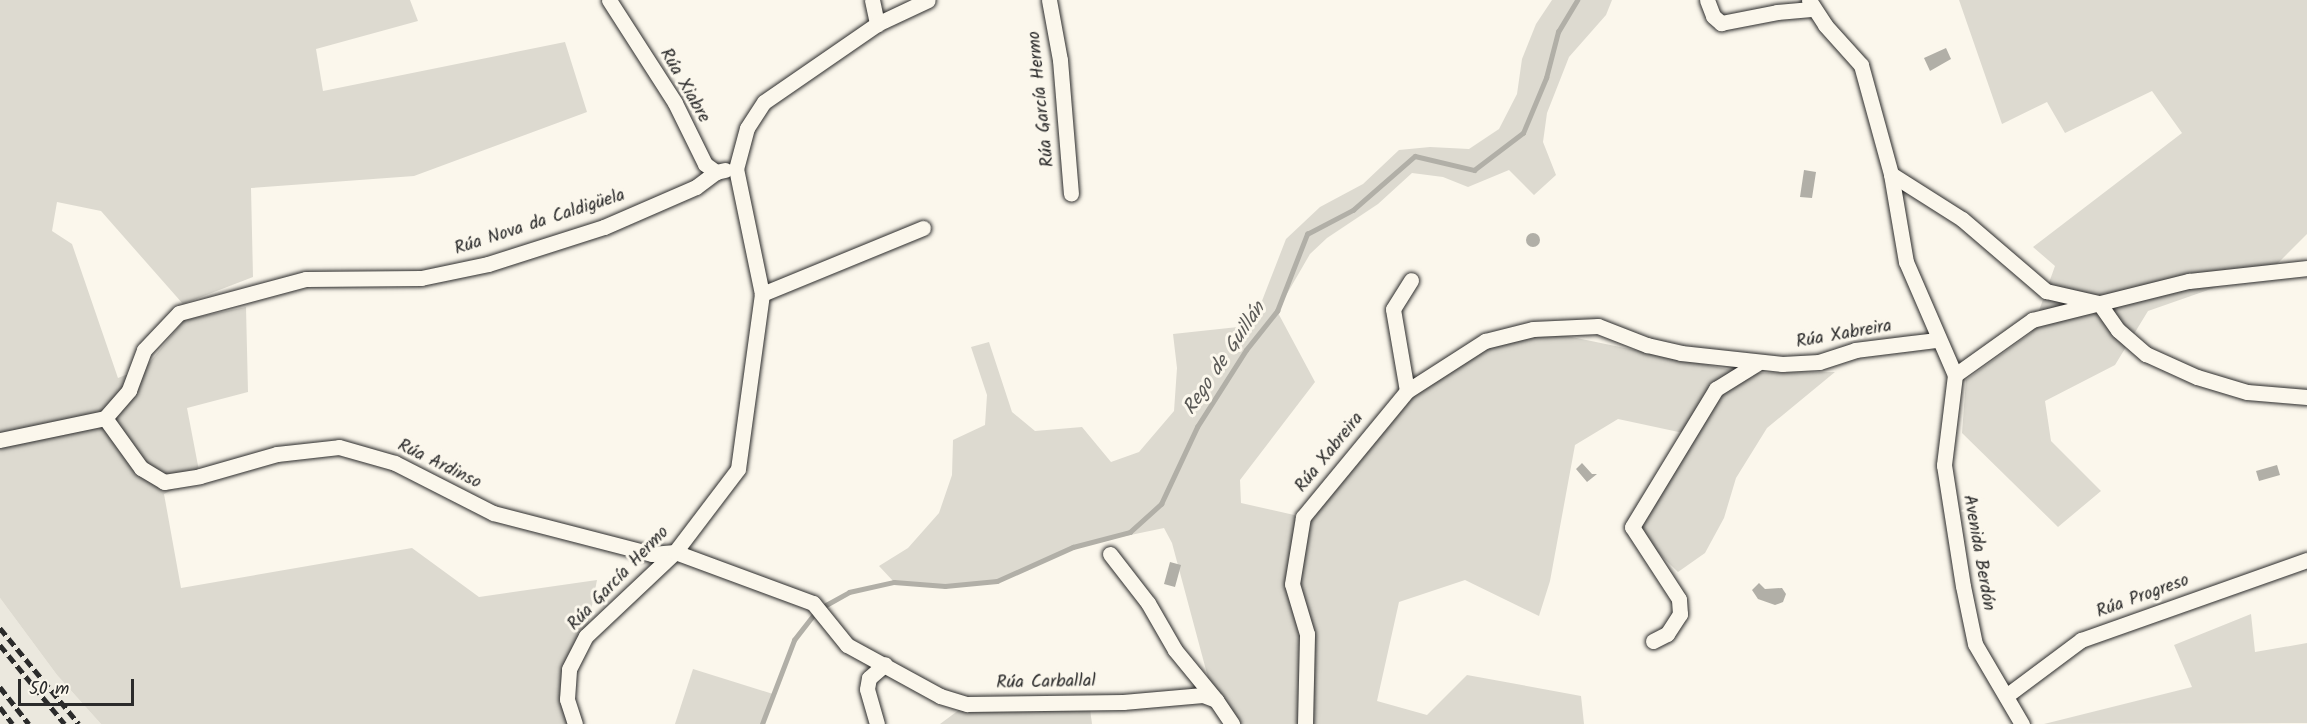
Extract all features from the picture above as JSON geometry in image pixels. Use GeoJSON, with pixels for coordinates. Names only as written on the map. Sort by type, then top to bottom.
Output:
{"type":"FeatureCollection","features":[{"type":"Feature","properties":{"kind":"street","name":"Rúa Xiabre"},"geometry":{"type":"LineString","coordinates":[[609,0],[675,103],[705,164],[716,172]]}},
{"type":"Feature","properties":{"kind":"street"},"geometry":{"type":"LineString","coordinates":[[872,0],[877,24]]}},
{"type":"Feature","properties":{"kind":"street","name":"Rúa García Hermo"},"geometry":{"type":"LineString","coordinates":[[575,724],[567,699],[569,669],[586,636],[675,552],[738,469],[762,294],[736,169],[747,128],[764,102],[877,24],[928,0]]}},
{"type":"Feature","properties":{"kind":"street","name":"Rúa García Hermo"},"geometry":{"type":"LineString","coordinates":[[1049,0],[1060,60],[1071,194]]}},
{"type":"Feature","properties":{"kind":"street"},"geometry":{"type":"LineString","coordinates":[[1707,0],[1713,16],[1721,23],[1812,5],[1861,65],[1891,174],[1906,262],[1937,340],[1955,375],[2032,320],[2189,280],[2307,268]]}},
{"type":"Feature","properties":{"kind":"street"},"geometry":{"type":"LineString","coordinates":[[716,172],[736,169]]}},
{"type":"Feature","properties":{"kind":"street","name":"Rúa Nova da Caldigüela"},"geometry":{"type":"LineString","coordinates":[[105,418],[129,390],[144,350],[178,313],[306,279],[421,278],[488,264],[604,227],[696,187],[716,172]]}},
{"type":"Feature","properties":{"kind":"street"},"geometry":{"type":"LineString","coordinates":[[1891,174],[1962,219],[2046,291],[2099,303],[2118,330],[2146,354],[2197,377],[2247,392],[2307,397]]}},
{"type":"Feature","properties":{"kind":"street"},"geometry":{"type":"LineString","coordinates":[[762,294],[923,228]]}},
{"type":"Feature","properties":{"kind":"street"},"geometry":{"type":"LineString","coordinates":[[1407,391],[1394,309],[1411,280]]}},
{"type":"Feature","properties":{"kind":"street","name":"Rúa Xabreira"},"geometry":{"type":"LineString","coordinates":[[1305,724],[1307,634],[1292,584],[1303,517],[1407,391],[1485,341],[1533,329],[1598,326],[1647,345],[1758,363],[1819,362],[1855,350],[1937,340]]}},
{"type":"Feature","properties":{"kind":"street","name":"Rúa Xabreira"},"geometry":{"type":"LineString","coordinates":[[1653,641],[1667,634],[1680,614],[1679,599],[1632,527],[1716,388],[1758,363]]}},
{"type":"Feature","properties":{"kind":"street","name":"Avenida Berdón"},"geometry":{"type":"LineString","coordinates":[[1955,375],[1944,465],[1975,644],[2022,724]]}},
{"type":"Feature","properties":{"kind":"street"},"geometry":{"type":"LineString","coordinates":[[0,440],[105,418]]}},
{"type":"Feature","properties":{"kind":"street","name":"Rúa Ardinso"},"geometry":{"type":"LineString","coordinates":[[105,418],[141,468],[164,482],[200,476],[277,454],[339,447],[394,463],[493,513],[652,554],[675,552]]}},
{"type":"Feature","properties":{"kind":"street","name":"Rúa Carballal"},"geometry":{"type":"LineString","coordinates":[[675,552],[813,603],[847,645],[940,696],[967,704],[1123,702],[1203,695],[1216,700]]}},
{"type":"Feature","properties":{"kind":"street"},"geometry":{"type":"LineString","coordinates":[[1110,554],[1148,603],[1175,650],[1216,700],[1232,724]]}},
{"type":"Feature","properties":{"kind":"street","name":"Rúa Progreso"},"geometry":{"type":"LineString","coordinates":[[2006,696],[2081,640],[2307,560]]}},
{"type":"Feature","properties":{"kind":"street"},"geometry":{"type":"LineString","coordinates":[[877,724],[867,688],[869,678],[885,664]]}},
{"type":"Feature","properties":{"kind":"shaded area"},"geometry":{"type":"Polygon","coordinates":[[[0,0],[410,0],[418,21],[316,49],[323,91],[565,42],[587,112],[414,176],[251,188],[253,277],[183,304],[101,211],[57,202],[52,231],[72,244],[118,378],[146,367],[184,320],[246,307],[248,392],[187,408],[200,476],[164,494],[181,588],[412,548],[479,597],[597,580],[586,636],[569,669],[575,724],[101,724],[57,675],[0,598],[0,0]]]}},
{"type":"Feature","properties":{"kind":"shaded area"},"geometry":{"type":"Polygon","coordinates":[[[1552,0],[1612,0],[1606,15],[1569,57],[1547,113],[1543,142],[1556,175],[1534,195],[1509,170],[1468,187],[1443,177],[1412,173],[1378,204],[1327,238],[1310,254],[1277,311],[1315,382],[1240,480],[1241,503],[1303,517],[1397,402],[1448,364],[1533,329],[1746,373],[1835,372],[1767,428],[1736,478],[1724,518],[1705,553],[1678,572],[1632,527],[1688,434],[1618,419],[1575,445],[1550,581],[1539,616],[1465,580],[1399,602],[1377,701],[1427,715],[1467,675],[1581,696],[1584,724],[1233,724],[1210,685],[1172,543],[1164,528],[1073,547],[997,581],[945,586],[894,582],[879,566],[908,548],[939,513],[952,475],[953,440],[985,425],[987,395],[971,347],[989,342],[1012,412],[1035,431],[1082,427],[1111,462],[1139,452],[1174,411],[1177,368],[1173,334],[1238,327],[1260,306],[1286,239],[1320,207],[1363,184],[1399,150],[1430,147],[1469,149],[1499,129],[1517,94],[1522,59],[1536,24],[1552,0]]]}},
{"type":"Feature","properties":{"kind":"shaded area"},"geometry":{"type":"Polygon","coordinates":[[[1959,0],[2307,0],[2307,234],[2274,267],[2148,311],[2115,365],[2045,401],[2051,441],[2101,491],[2058,527],[1962,433],[1966,380],[2031,333],[2055,266],[2033,247],[2182,133],[2152,91],[2065,133],[2047,102],[2002,124],[1959,0]]]}},
{"type":"Feature","properties":{"kind":"shaded area"},"geometry":{"type":"Polygon","coordinates":[[[1946,48],[1951,59],[1930,71],[1924,58],[1946,48]]]}},
{"type":"Feature","properties":{"kind":"shaded area"},"geometry":{"type":"Polygon","coordinates":[[[1804,170],[1816,172],[1812,198],[1800,197],[1804,170]]]}},
{"type":"Feature","properties":{"kind":"shaded area"},"geometry":{"type":"Polygon","coordinates":[[[1533,233],[1538,235],[1540,240],[1538,245],[1533,247],[1528,245],[1526,240],[1528,235],[1533,233]]]}},
{"type":"Feature","properties":{"kind":"shaded area"},"geometry":{"type":"Polygon","coordinates":[[[1582,463],[1592,474],[1597,474],[1587,482],[1576,469],[1582,463]]]}},
{"type":"Feature","properties":{"kind":"shaded area"},"geometry":{"type":"Polygon","coordinates":[[[2277,465],[2280,475],[2259,481],[2256,471],[2277,465]]]}},
{"type":"Feature","properties":{"kind":"shaded area"},"geometry":{"type":"Polygon","coordinates":[[[1170,562],[1181,565],[1175,587],[1164,584],[1170,562]]]}},
{"type":"Feature","properties":{"kind":"shaded area"},"geometry":{"type":"Polygon","coordinates":[[[1759,583],[1765,589],[1782,588],[1786,594],[1783,602],[1775,605],[1758,599],[1752,590],[1759,583]]]}},
{"type":"Feature","properties":{"kind":"shaded area"},"geometry":{"type":"Polygon","coordinates":[[[0,598],[57,675],[101,724],[0,724],[0,598]]]}},
{"type":"Feature","properties":{"kind":"shaded area"},"geometry":{"type":"Polygon","coordinates":[[[2251,614],[2255,652],[2307,643],[2307,723],[2044,724],[2192,687],[2174,645],[2251,614]]]}},
{"type":"Feature","properties":{"kind":"shaded area"},"geometry":{"type":"Polygon","coordinates":[[[693,669],[773,694],[763,724],[675,724],[693,669]]]}},
{"type":"Feature","properties":{"kind":"shaded area"},"geometry":{"type":"Polygon","coordinates":[[[1089,701],[1092,724],[940,724],[967,704],[1089,701]]]}},
{"type":"Feature","properties":{"kind":"waterway","name":"Rego de Guillán"},"geometry":{"type":"LineString","coordinates":[[826,605],[849,592],[894,582],[945,586],[997,581],[1073,547],[1130,532],[1161,504],[1197,427],[1246,350],[1277,311],[1307,234],[1353,210],[1415,156],[1474,170],[1523,133],[1546,78],[1558,32],[1577,0]]}},
{"type":"Feature","properties":{"kind":"waterway","name":"Rego de Guillán"},"geometry":{"type":"LineString","coordinates":[[762,724],[794,640],[813,616]]}},
{"type":"Feature","properties":{"kind":"railway"},"geometry":{"type":"LineString","coordinates":[[0,628],[79,724]]}},
{"type":"Feature","properties":{"kind":"railway"},"geometry":{"type":"LineString","coordinates":[[0,645],[65,724]]}},
{"type":"Feature","properties":{"kind":"railway"},"geometry":{"type":"LineString","coordinates":[[0,687],[29,724]]}},
{"type":"Feature","properties":{"kind":"railway"},"geometry":{"type":"LineString","coordinates":[[0,707],[13,724]]}}]}
